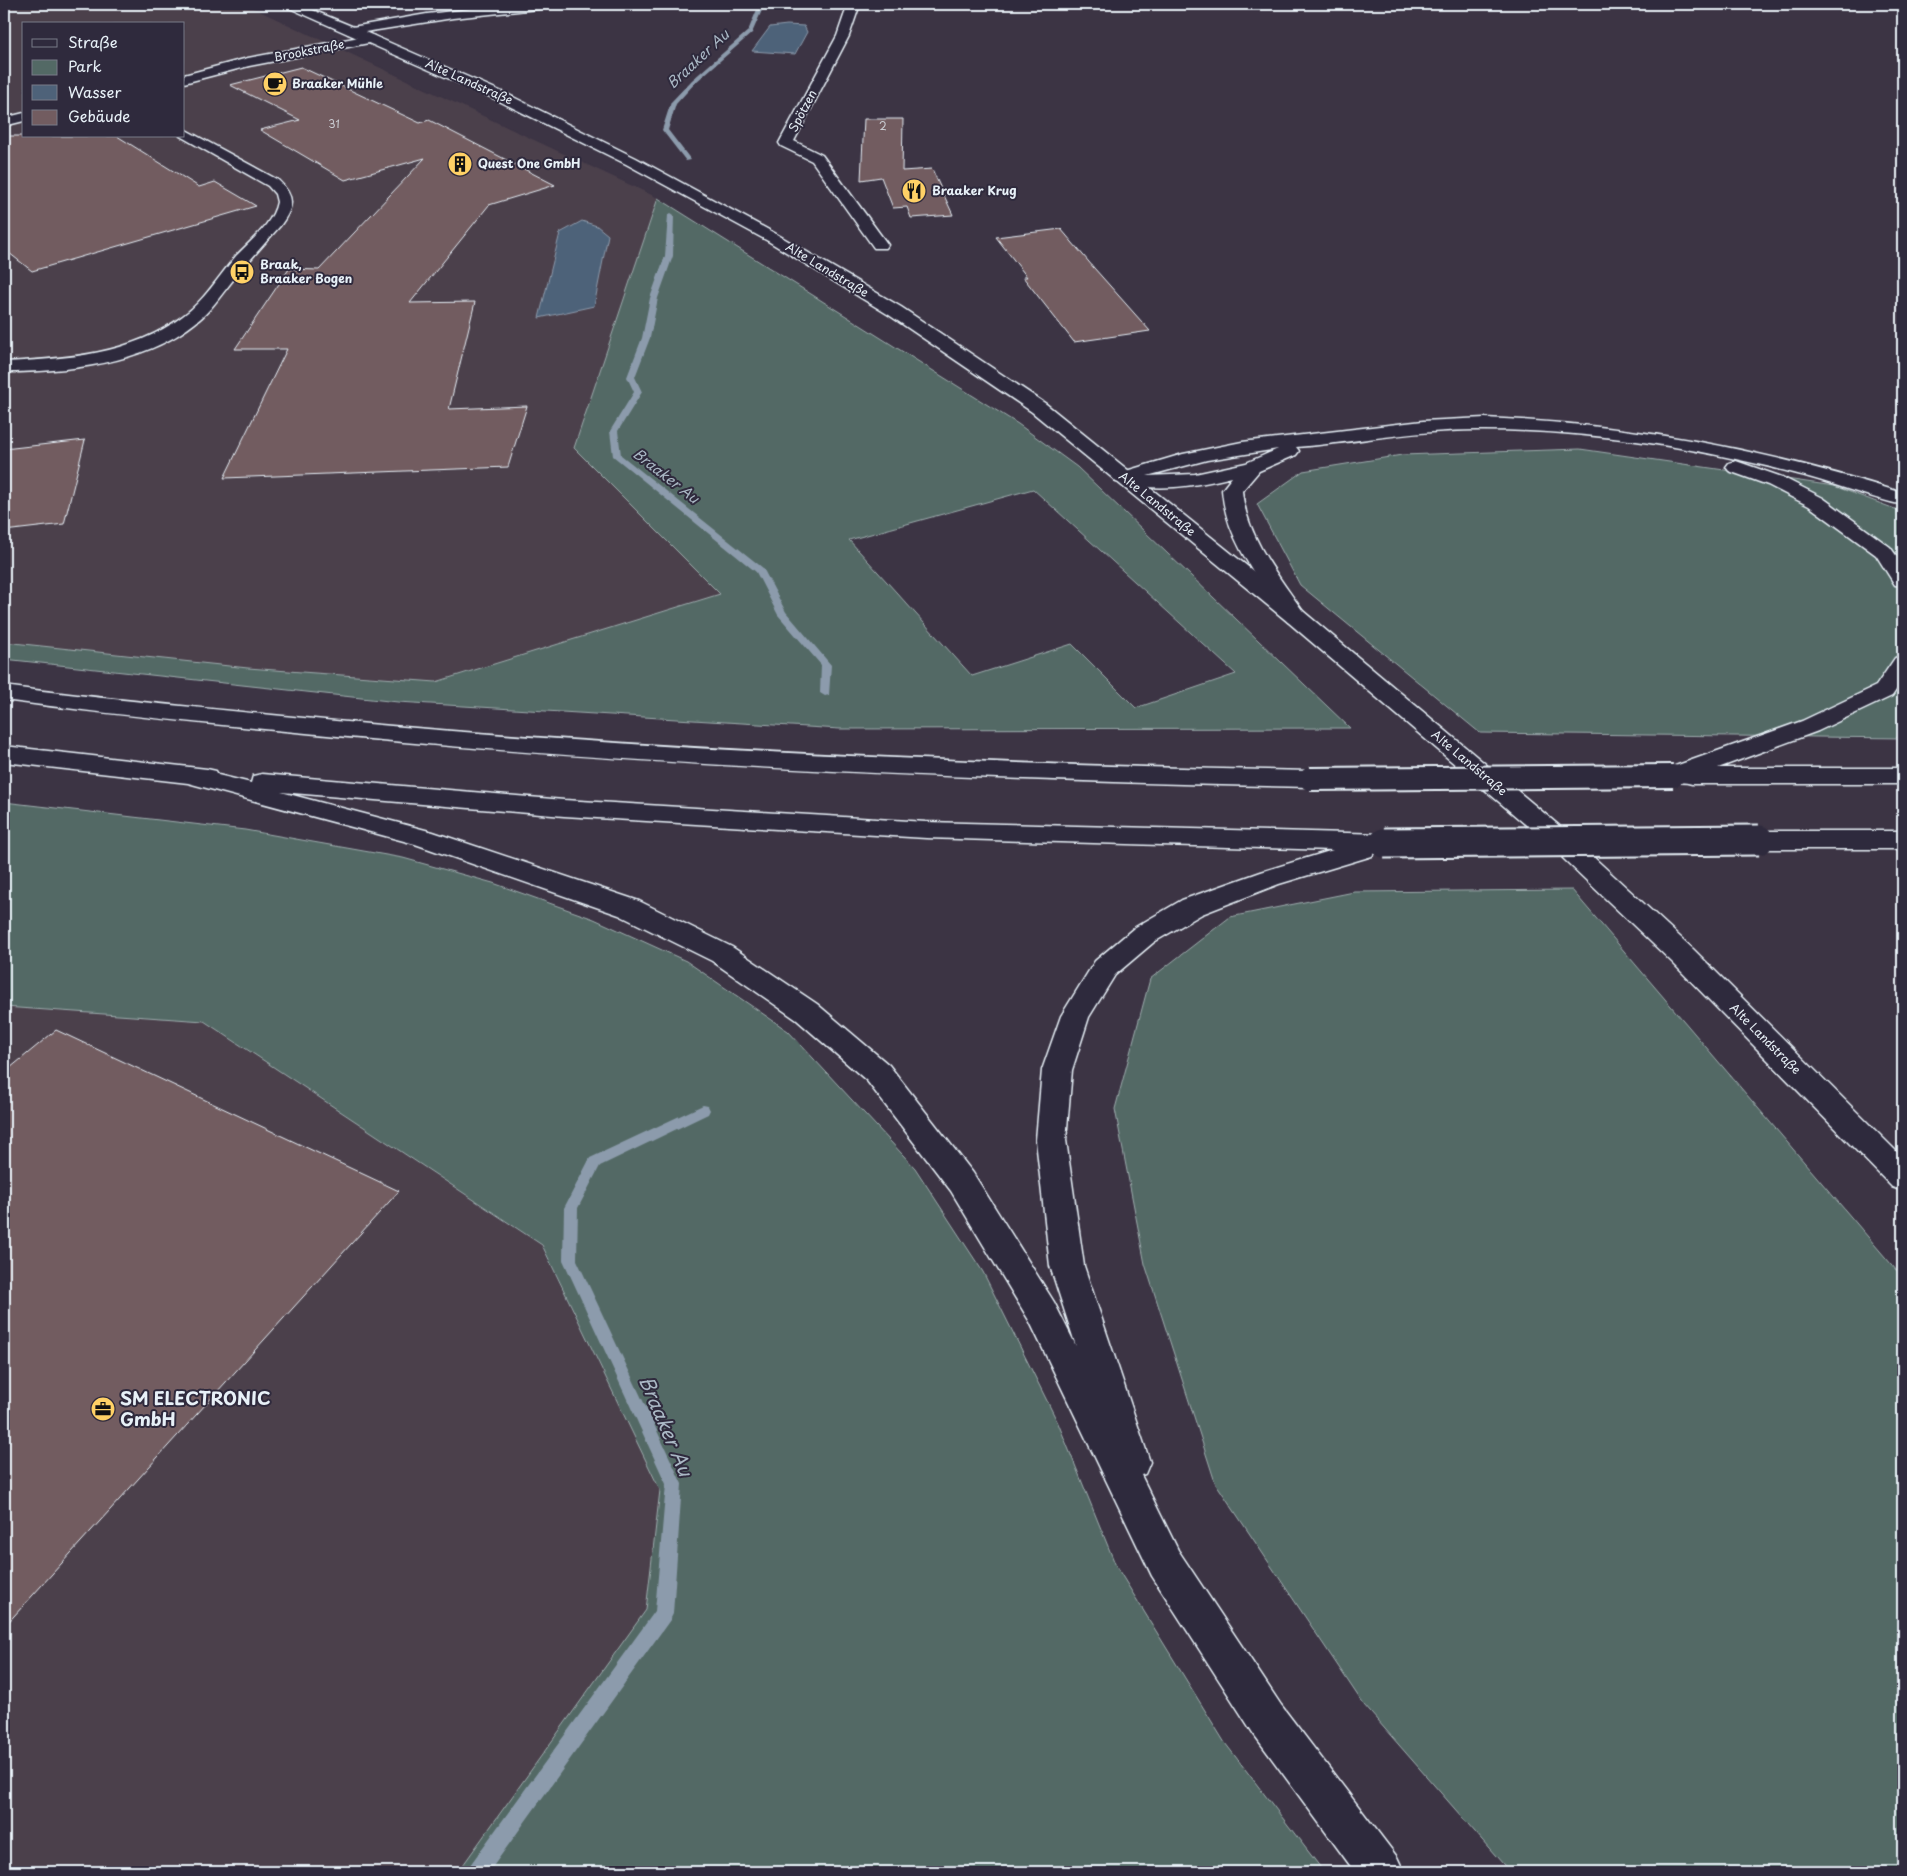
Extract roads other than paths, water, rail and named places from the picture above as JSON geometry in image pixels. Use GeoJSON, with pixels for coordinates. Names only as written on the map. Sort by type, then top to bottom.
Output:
{"type":"FeatureCollection","features":[{"type":"Feature","properties":{"kind":"main road","name":"Alte Landstraße"},"geometry":{"type":"LineString","coordinates":[[289,4],[502,97],[631,161],[790,248],[895,311],[1039,408],[1296,617],[1561,841],[1683,956],[1903,1178]]}},
{"type":"Feature","properties":{"kind":"main road"},"geometry":{"type":"LineString","coordinates":[[431,65],[415,39],[429,27],[471,12],[511,6],[554,4]]}},
{"type":"Feature","properties":{"kind":"main road","name":"Spötzen"},"geometry":{"type":"LineString","coordinates":[[852,4],[853,7],[842,36],[786,143],[817,158],[880,244]]}},
{"type":"Feature","properties":{"kind":"main road","name":"Brookstraße"},"geometry":{"type":"LineString","coordinates":[[248,62],[278,49],[352,31],[396,22],[471,12]]}},
{"type":"Feature","properties":{"kind":"main road","name":"Brookstraße"},"geometry":{"type":"LineString","coordinates":[[185,79],[248,62],[429,27]]}},
{"type":"Feature","properties":{"kind":"main road"},"geometry":{"type":"LineString","coordinates":[[4,122],[22,118]]}},
{"type":"Feature","properties":{"kind":"main road"},"geometry":{"type":"LineString","coordinates":[[4,367],[59,365],[96,359],[160,337],[189,320],[275,223],[285,207],[282,191],[272,183],[185,134]]}},
{"type":"Feature","properties":{"kind":"main road"},"geometry":{"type":"LineString","coordinates":[[1124,478],[1157,466],[1200,455],[1258,445],[1418,427],[1483,424],[1541,426],[1693,444],[1817,472],[1903,499]]}},
{"type":"Feature","properties":{"kind":"main road"},"geometry":{"type":"LineString","coordinates":[[1634,436],[1728,463],[1775,481],[1816,502],[1882,551],[1903,580]]}},
{"type":"Feature","properties":{"kind":"main road"},"geometry":{"type":"LineString","coordinates":[[1124,478],[1152,483],[1195,480],[1252,467],[1322,439]]}},
{"type":"Feature","properties":{"kind":"main road"},"geometry":{"type":"LineString","coordinates":[[1252,467],[1232,490],[1234,511],[1251,551],[1296,617]]}},
{"type":"Feature","properties":{"kind":"main road"},"geometry":{"type":"LineString","coordinates":[[1673,776],[1810,726],[1884,691],[1903,663]]}},
{"type":"Feature","properties":{"kind":"main road"},"geometry":{"type":"LineString","coordinates":[[4,693],[82,703],[456,739],[933,769],[1113,776],[1310,779],[1903,776]]}},
{"type":"Feature","properties":{"kind":"main road"},"geometry":{"type":"LineString","coordinates":[[4,754],[189,775],[564,808],[916,829],[1384,843],[1903,840]]}},
{"type":"Feature","properties":{"kind":"main road"},"geometry":{"type":"LineString","coordinates":[[189,775],[424,838],[629,908],[722,954],[807,1012],[878,1073],[962,1182],[1042,1312],[1165,1563],[1267,1719],[1382,1872]]}},
{"type":"Feature","properties":{"kind":"main road"},"geometry":{"type":"LineString","coordinates":[[1165,1563],[1067,1266],[1051,1140],[1057,1070],[1075,1016],[1105,968],[1144,935],[1192,908],[1270,878],[1384,843]]}},
{"type":"Feature","properties":{"kind":"water"},"geometry":{"type":"Polygon","coordinates":[[[804,26],[807,32],[795,54],[752,51],[770,27],[804,26]]]}},
{"type":"Feature","properties":{"kind":"water"},"geometry":{"type":"Polygon","coordinates":[[[582,221],[597,226],[608,235],[594,306],[539,318],[560,233],[582,221]]]}},
{"type":"Feature","properties":{"kind":"waterway","name":"Braaker Au"},"geometry":{"type":"LineString","coordinates":[[688,160],[665,130],[673,103],[694,81],[750,32],[760,8]]}},
{"type":"Feature","properties":{"kind":"waterway","name":"Braaker Au"},"geometry":{"type":"LineString","coordinates":[[671,215],[669,256],[654,298],[646,338],[631,377],[638,392],[614,431],[617,456],[760,570],[782,613],[826,665],[825,693]]}},
{"type":"Feature","properties":{"kind":"waterway","name":"Braaker Au"},"geometry":{"type":"LineString","coordinates":[[477,1872],[664,1614],[674,1484],[570,1260],[571,1208],[595,1162],[703,1110]]}},
{"type":"Feature","properties":{"kind":"place","name":"Braaker Mühle"},"geometry":{"type":"Point","coordinates":[275,84]}},
{"type":"Feature","properties":{"kind":"place","name":"Quest One GmbH"},"geometry":{"type":"Point","coordinates":[460,164]}},
{"type":"Feature","properties":{"kind":"place","name":"Braaker Krug"},"geometry":{"type":"Point","coordinates":[914,191]}},
{"type":"Feature","properties":{"kind":"place","name":"Braak, Braaker Bogen"},"geometry":{"type":"Point","coordinates":[242,272]}},
{"type":"Feature","properties":{"kind":"place","name":"SM ELECTRONIC GmbH"},"geometry":{"type":"Point","coordinates":[103,1409]}}]}
